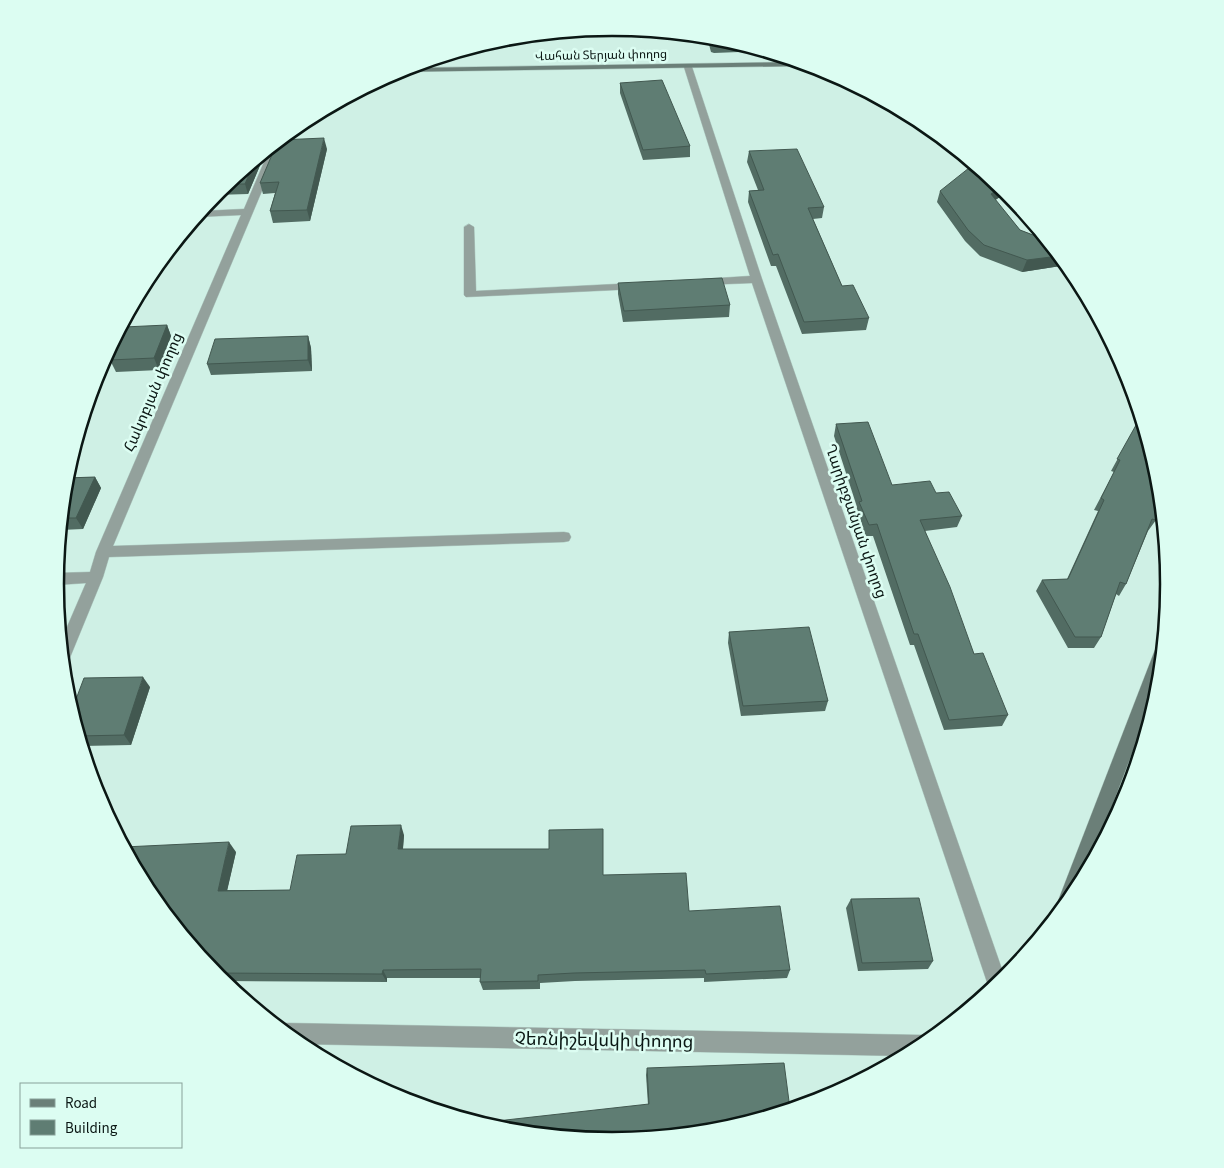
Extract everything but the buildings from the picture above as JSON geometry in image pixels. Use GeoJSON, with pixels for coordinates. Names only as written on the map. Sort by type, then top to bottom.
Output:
{"type":"FeatureCollection","features":[{"type":"Feature","properties":{"kind":"street","name":"Վահան Տերյան փողոց"},"geometry":{"type":"LineString","coordinates":[[421,71],[786,64]]}},
{"type":"Feature","properties":{"kind":"street","name":"Ղարիբջանյան փողոց"},"geometry":{"type":"LineString","coordinates":[[688,67],[756,279],[994,976]]}},
{"type":"Feature","properties":{"kind":"street","name":"Հակոբյան փողոց"},"geometry":{"type":"LineString","coordinates":[[68,642],[96,577],[103,552],[272,155]]}},
{"type":"Feature","properties":{"kind":"street"},"geometry":{"type":"LineString","coordinates":[[209,214],[247,212]]}},
{"type":"Feature","properties":{"kind":"street"},"geometry":{"type":"LineString","coordinates":[[469,227],[470,295],[648,285]]}},
{"type":"Feature","properties":{"kind":"street"},"geometry":{"type":"LineString","coordinates":[[687,283],[756,279]]}},
{"type":"Feature","properties":{"kind":"street"},"geometry":{"type":"LineString","coordinates":[[103,552],[564,537]]}},
{"type":"Feature","properties":{"kind":"street"},"geometry":{"type":"LineString","coordinates":[[64,579],[96,577]]}},
{"type":"Feature","properties":{"kind":"street"},"geometry":{"type":"LineString","coordinates":[[1079,869],[1150,686]]}},
{"type":"Feature","properties":{"kind":"street","name":"Չեռնիշեվսկի փողոց"},"geometry":{"type":"LineString","coordinates":[[300,1033],[905,1046]]}}]}
